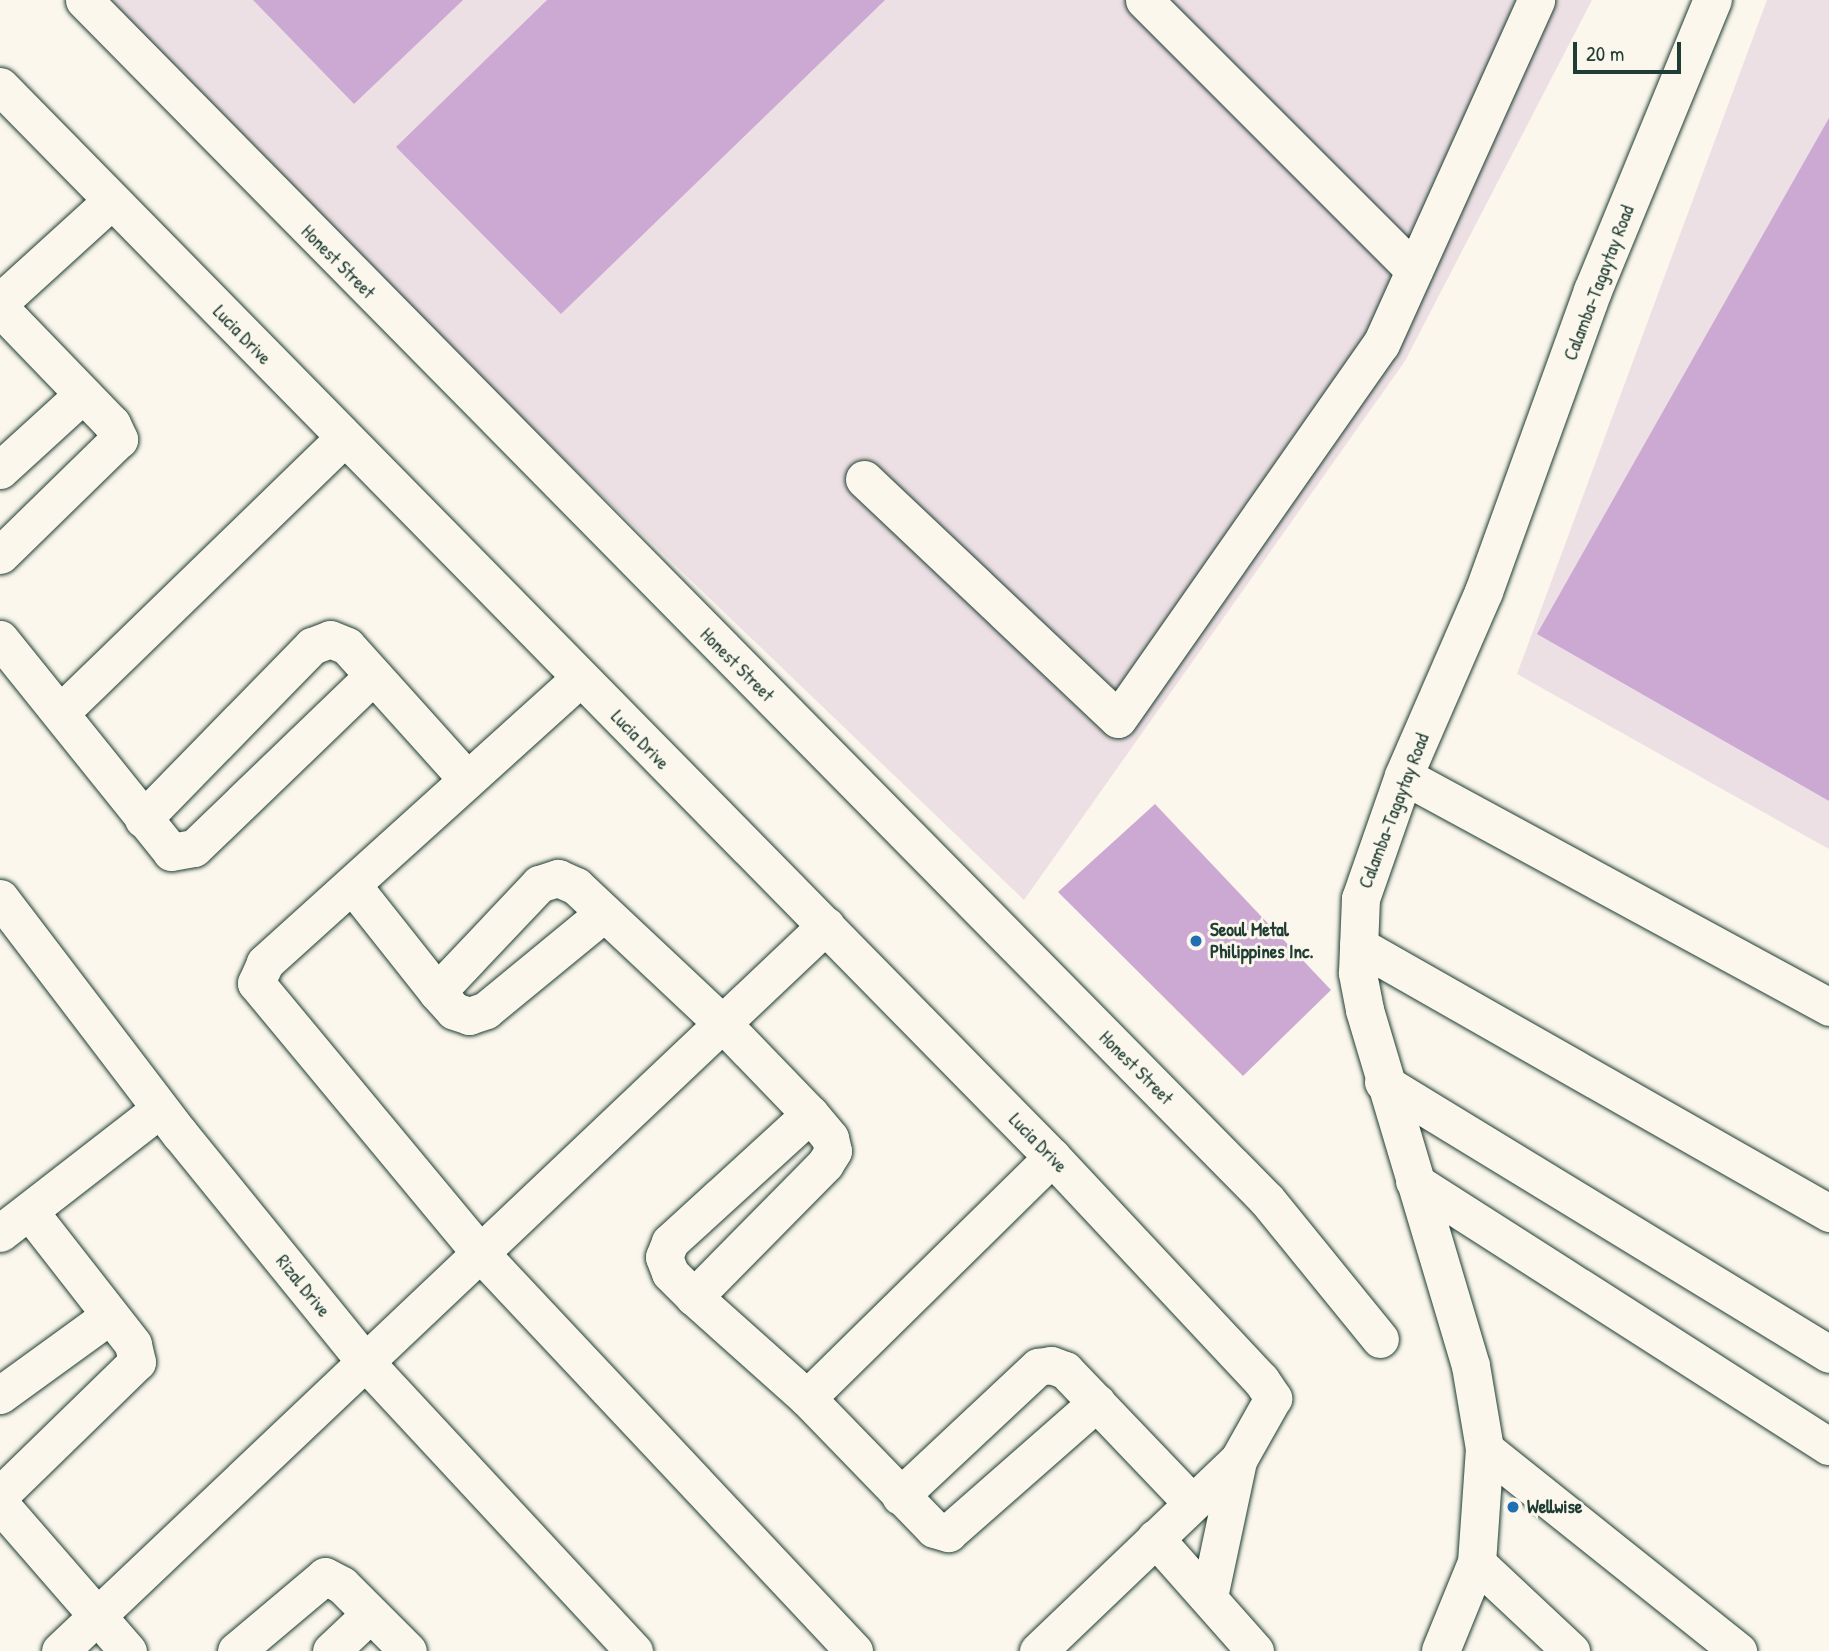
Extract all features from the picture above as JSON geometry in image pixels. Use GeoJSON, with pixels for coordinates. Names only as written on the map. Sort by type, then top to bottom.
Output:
{"type":"FeatureCollection","features":[{"type":"Feature","properties":{"kind":"main road","name":"Calamba-Tagaytay Road"},"geometry":{"type":"LineString","coordinates":[[1441,1651],[1477,1563],[1485,1449],[1471,1366],[1383,1082],[1364,1010],[1358,945],[1370,864],[1404,776],[1485,592],[1593,291],[1713,0]]}},
{"type":"Feature","properties":{"kind":"street","name":"Honest Street"},"geometry":{"type":"LineString","coordinates":[[84,0],[1267,1200],[1380,1339]]}},
{"type":"Feature","properties":{"kind":"street"},"geometry":{"type":"LineString","coordinates":[[1144,0],[1414,270]]}},
{"type":"Feature","properties":{"kind":"street"},"geometry":{"type":"LineString","coordinates":[[864,479],[1118,719],[1381,344],[1536,0]]}},
{"type":"Feature","properties":{"kind":"street","name":"Lucia Drive"},"geometry":{"type":"LineString","coordinates":[[0,86],[342,439],[826,925],[1052,1157],[1273,1398],[1238,1460]]}},
{"type":"Feature","properties":{"kind":"street"},"geometry":{"type":"LineString","coordinates":[[0,302],[112,200]]}},
{"type":"Feature","properties":{"kind":"street"},"geometry":{"type":"LineString","coordinates":[[0,308],[82,395],[119,439],[0,555]]}},
{"type":"Feature","properties":{"kind":"street"},"geometry":{"type":"LineString","coordinates":[[0,470],[82,395]]}},
{"type":"Feature","properties":{"kind":"street"},"geometry":{"type":"LineString","coordinates":[[60,713],[342,439]]}},
{"type":"Feature","properties":{"kind":"street"},"geometry":{"type":"LineString","coordinates":[[0,639],[170,852],[194,848],[373,676]]}},
{"type":"Feature","properties":{"kind":"street"},"geometry":{"type":"LineString","coordinates":[[143,819],[312,646],[330,639],[347,646],[466,778]]}},
{"type":"Feature","properties":{"kind":"street"},"geometry":{"type":"LineString","coordinates":[[580,678],[466,778],[353,886],[265,963],[256,983],[481,1254],[854,1651]]}},
{"type":"Feature","properties":{"kind":"street"},"geometry":{"type":"LineString","coordinates":[[1404,776],[1829,1007]]}},
{"type":"Feature","properties":{"kind":"street"},"geometry":{"type":"LineString","coordinates":[[437,992],[539,884],[558,878],[576,886],[722,1023],[810,1114],[830,1138],[833,1151],[825,1164],[694,1297]]}},
{"type":"Feature","properties":{"kind":"street"},"geometry":{"type":"LineString","coordinates":[[353,886],[437,992],[454,1011],[469,1016],[486,1010],[604,913]]}},
{"type":"Feature","properties":{"kind":"street","name":"Rizal Drive"},"geometry":{"type":"LineString","coordinates":[[0,898],[160,1109],[368,1365],[634,1651]]}},
{"type":"Feature","properties":{"kind":"street"},"geometry":{"type":"LineString","coordinates":[[60,1651],[368,1365],[826,925]]}},
{"type":"Feature","properties":{"kind":"street"},"geometry":{"type":"LineString","coordinates":[[1358,945],[1829,1213]]}},
{"type":"Feature","properties":{"kind":"street"},"geometry":{"type":"LineString","coordinates":[[1383,1082],[1829,1354]]}},
{"type":"Feature","properties":{"kind":"street"},"geometry":{"type":"LineString","coordinates":[[0,1233],[160,1109]]}},
{"type":"Feature","properties":{"kind":"street"},"geometry":{"type":"LineString","coordinates":[[810,1114],[670,1242],[664,1257],[670,1273],[807,1398],[934,1529],[948,1533],[1097,1402]]}},
{"type":"Feature","properties":{"kind":"street"},"geometry":{"type":"LineString","coordinates":[[807,1398],[1052,1157]]}},
{"type":"Feature","properties":{"kind":"street"},"geometry":{"type":"LineString","coordinates":[[1414,1181],[1829,1446]]}},
{"type":"Feature","properties":{"kind":"street"},"geometry":{"type":"LineString","coordinates":[[0,1495],[137,1362],[132,1344],[30,1212]]}},
{"type":"Feature","properties":{"kind":"street"},"geometry":{"type":"LineString","coordinates":[[0,1395],[109,1316]]}},
{"type":"Feature","properties":{"kind":"street"},"geometry":{"type":"LineString","coordinates":[[900,1496],[1038,1367],[1065,1370],[1190,1501]]}},
{"type":"Feature","properties":{"kind":"street"},"geometry":{"type":"LineString","coordinates":[[1485,1449],[1738,1651]]}},
{"type":"Feature","properties":{"kind":"street"},"geometry":{"type":"LineString","coordinates":[[1038,1651],[1190,1501],[1238,1460]]}},
{"type":"Feature","properties":{"kind":"street"},"geometry":{"type":"LineString","coordinates":[[1209,1597],[1238,1460]]}},
{"type":"Feature","properties":{"kind":"street"},"geometry":{"type":"LineString","coordinates":[[0,1504],[128,1651]]}},
{"type":"Feature","properties":{"kind":"street"},"geometry":{"type":"LineString","coordinates":[[1155,1538],[1255,1651]]}},
{"type":"Feature","properties":{"kind":"street"},"geometry":{"type":"LineString","coordinates":[[1477,1563],[1571,1651]]}},
{"type":"Feature","properties":{"kind":"street"},"geometry":{"type":"LineString","coordinates":[[236,1651],[325,1576],[408,1651]]}},
{"type":"Feature","properties":{"kind":"street"},"geometry":{"type":"LineString","coordinates":[[331,1651],[370,1614]]}},
{"type":"Feature","properties":{"kind":"shaded area"},"geometry":{"type":"Polygon","coordinates":[[[86,0],[1592,0],[1405,361],[1024,900],[86,0]]]}},
{"type":"Feature","properties":{"kind":"shaded area"},"geometry":{"type":"Polygon","coordinates":[[[1767,0],[1829,0],[1829,849],[1517,674],[1767,0]]]}},
{"type":"Feature","properties":{"kind":"building"},"geometry":{"type":"Polygon","coordinates":[[[253,0],[463,0],[354,104],[253,0]]]}},
{"type":"Feature","properties":{"kind":"building"},"geometry":{"type":"Polygon","coordinates":[[[547,0],[885,0],[561,314],[396,147],[547,0]]]}},
{"type":"Feature","properties":{"kind":"building"},"geometry":{"type":"Polygon","coordinates":[[[1829,118],[1829,801],[1537,634],[1829,118]]]}},
{"type":"Feature","properties":{"kind":"building","name":"Seoul Metal Philippines Inc."},"geometry":{"type":"Polygon","coordinates":[[[1155,804],[1331,990],[1243,1076],[1058,892],[1155,804]]]}},
{"type":"Feature","properties":{"kind":"place","name":"Seoul Metal Philippines Inc."},"geometry":{"type":"Point","coordinates":[1196,941]}},
{"type":"Feature","properties":{"kind":"place","name":"Wellwise"},"geometry":{"type":"Point","coordinates":[1513,1507]}}]}
